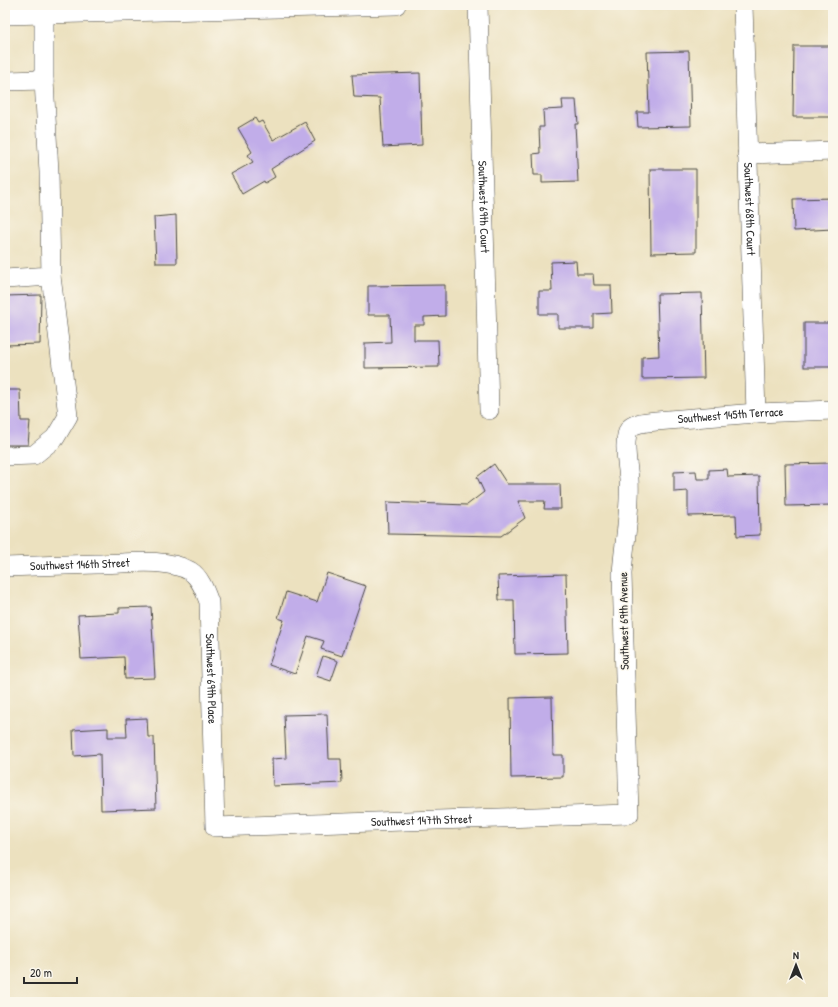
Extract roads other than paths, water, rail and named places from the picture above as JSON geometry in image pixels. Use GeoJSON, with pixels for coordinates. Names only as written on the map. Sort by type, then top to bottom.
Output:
{"type":"FeatureCollection","features":[{"type":"Feature","properties":{"kind":"street"},"geometry":{"type":"LineString","coordinates":[[5,15],[38,11],[396,5]]}},
{"type":"Feature","properties":{"kind":"street","name":"Southwest 69th Court"},"geometry":{"type":"LineString","coordinates":[[478,5],[489,410]]}},
{"type":"Feature","properties":{"kind":"street","name":"Southwest 68th Court"},"geometry":{"type":"LineString","coordinates":[[743,5],[756,413]]}},
{"type":"Feature","properties":{"kind":"street"},"geometry":{"type":"LineString","coordinates":[[5,456],[34,455],[55,438],[68,416],[51,276],[49,172],[44,80],[38,11]]}},
{"type":"Feature","properties":{"kind":"street"},"geometry":{"type":"LineString","coordinates":[[5,81],[44,80]]}},
{"type":"Feature","properties":{"kind":"street"},"geometry":{"type":"LineString","coordinates":[[747,154],[833,151]]}},
{"type":"Feature","properties":{"kind":"street"},"geometry":{"type":"LineString","coordinates":[[5,279],[51,276]]}},
{"type":"Feature","properties":{"kind":"street","name":"Southwest 145th Terrace"},"geometry":{"type":"LineString","coordinates":[[630,429],[635,425],[644,422],[756,413],[833,410]]}},
{"type":"Feature","properties":{"kind":"street","name":"Southwest 69th Avenue"},"geometry":{"type":"LineString","coordinates":[[629,814],[622,574],[629,506],[629,481],[626,445],[627,435],[630,429]]}},
{"type":"Feature","properties":{"kind":"street","name":"Southwest 146th Street"},"geometry":{"type":"LineString","coordinates":[[5,567],[155,563]]}},
{"type":"Feature","properties":{"kind":"street","name":"Southwest 69th Place"},"geometry":{"type":"LineString","coordinates":[[155,563],[174,566],[191,572],[202,586],[209,602],[214,827]]}},
{"type":"Feature","properties":{"kind":"street","name":"Southwest 147th Street"},"geometry":{"type":"LineString","coordinates":[[214,827],[629,814]]}}]}
